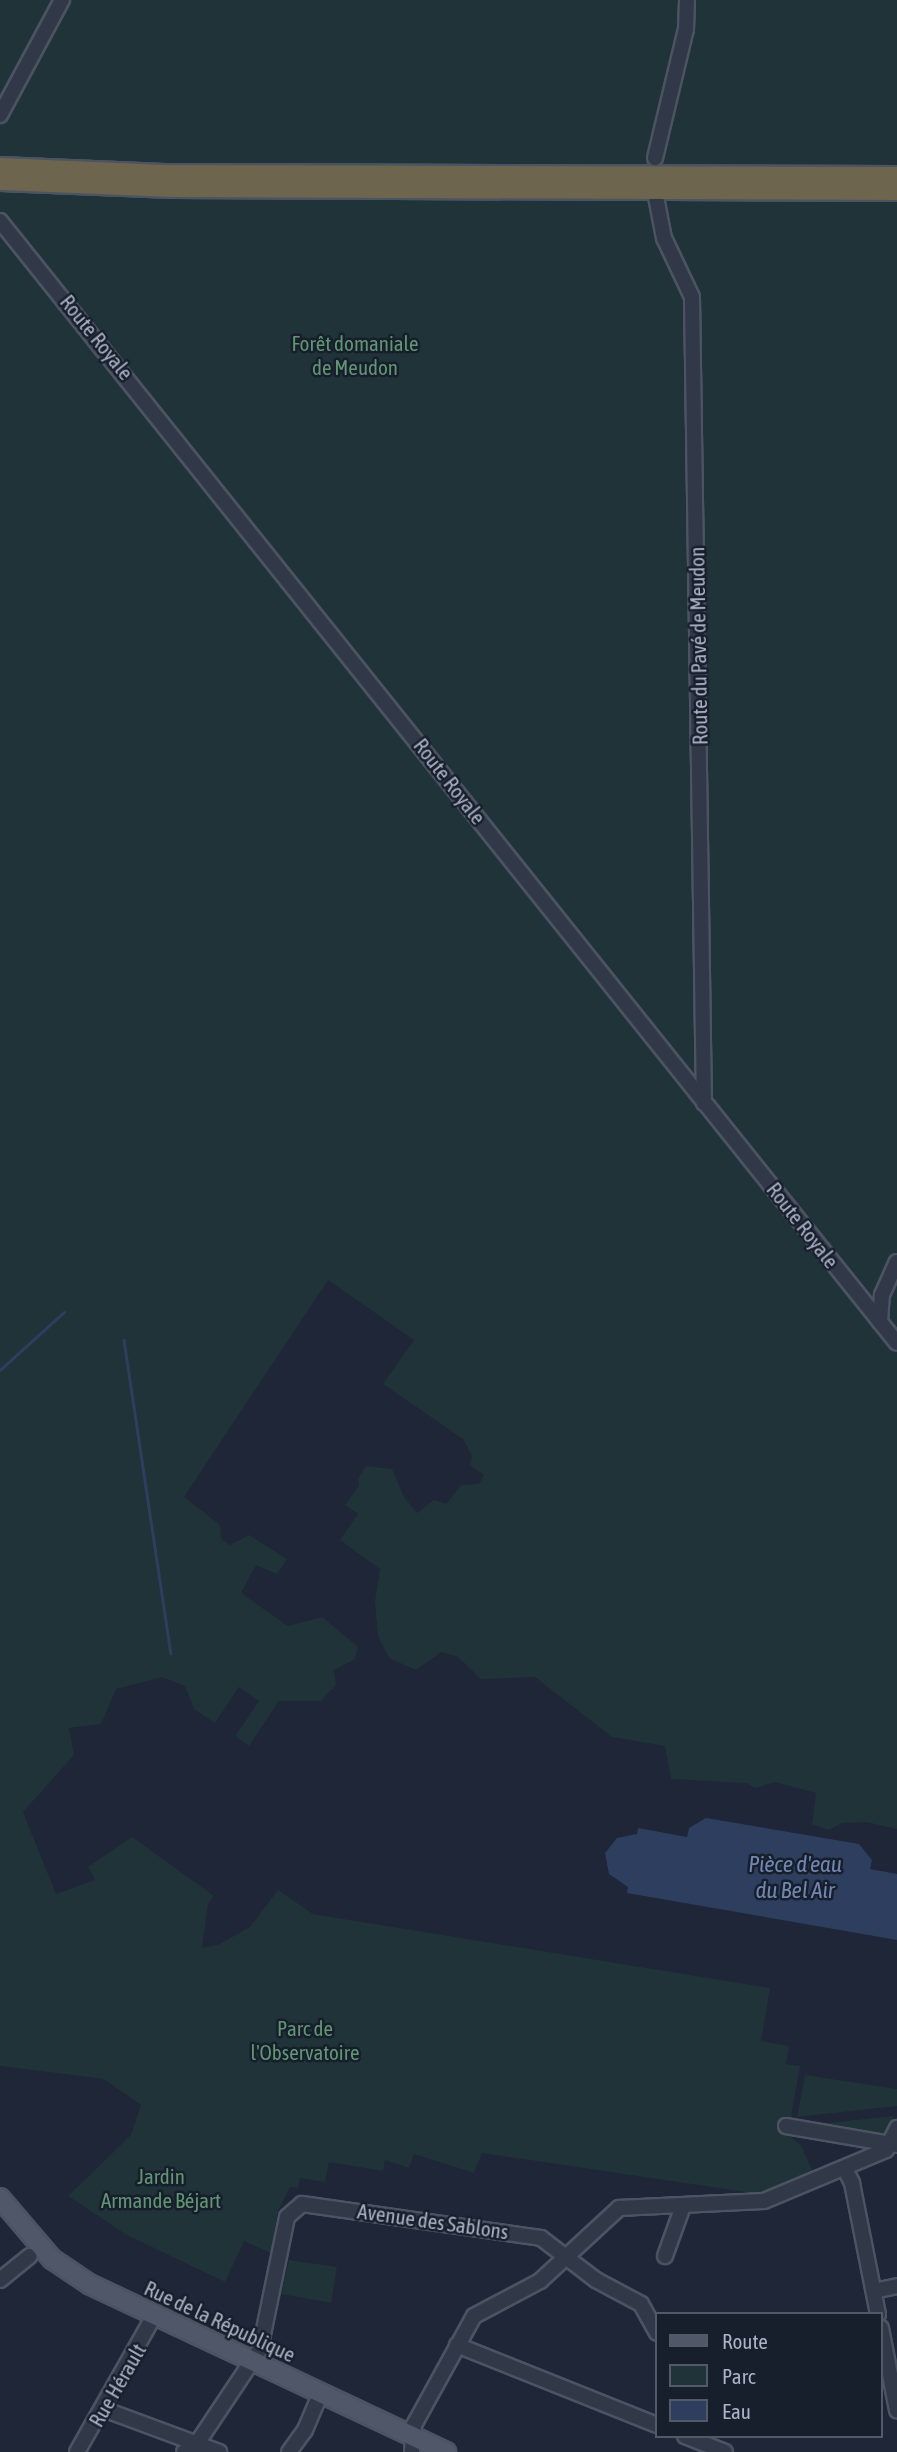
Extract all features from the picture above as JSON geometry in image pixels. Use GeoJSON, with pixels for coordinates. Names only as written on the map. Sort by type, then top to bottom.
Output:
{"type":"FeatureCollection","features":[{"type":"Feature","properties":{"kind":"highway"},"geometry":{"type":"LineString","coordinates":[[0,167],[170,174],[897,176]]}},
{"type":"Feature","properties":{"kind":"highway"},"geometry":{"type":"LineString","coordinates":[[0,180],[172,187],[897,190]]}},
{"type":"Feature","properties":{"kind":"main road","name":"Rue de la République"},"geometry":{"type":"LineString","coordinates":[[0,2198],[60,2266],[154,2316],[320,2395],[412,2445],[446,2452]]}},
{"type":"Feature","properties":{"kind":"street"},"geometry":{"type":"LineString","coordinates":[[0,115],[62,0]]}},
{"type":"Feature","properties":{"kind":"street"},"geometry":{"type":"LineString","coordinates":[[655,158],[686,29],[687,0]]}},
{"type":"Feature","properties":{"kind":"street","name":"Route du Pavé de Meudon"},"geometry":{"type":"LineString","coordinates":[[656,197],[664,238],[692,297],[704,1102]]}},
{"type":"Feature","properties":{"kind":"street","name":"Route Royale"},"geometry":{"type":"LineString","coordinates":[[0,221],[200,465],[897,1343]]}},
{"type":"Feature","properties":{"kind":"street"},"geometry":{"type":"LineString","coordinates":[[880,1322],[882,1295],[897,1262]]}},
{"type":"Feature","properties":{"kind":"street"},"geometry":{"type":"LineString","coordinates":[[786,2126],[894,2144]]}},
{"type":"Feature","properties":{"kind":"street"},"geometry":{"type":"LineString","coordinates":[[894,2144],[897,2128]]}},
{"type":"Feature","properties":{"kind":"street"},"geometry":{"type":"LineString","coordinates":[[412,2445],[416,2421],[474,2316],[540,2281],[619,2208],[764,2201],[845,2169],[894,2144]]}},
{"type":"Feature","properties":{"kind":"street"},"geometry":{"type":"LineString","coordinates":[[845,2169],[852,2183],[878,2312]]}},
{"type":"Feature","properties":{"kind":"street","name":"Avenue des Sablons"},"geometry":{"type":"LineString","coordinates":[[254,2362],[287,2217],[295,2207],[309,2203],[535,2236],[641,2304],[656,2331]]}},
{"type":"Feature","properties":{"kind":"street"},"geometry":{"type":"LineString","coordinates":[[665,2256],[683,2206]]}},
{"type":"Feature","properties":{"kind":"street"},"geometry":{"type":"LineString","coordinates":[[0,2280],[30,2256]]}},
{"type":"Feature","properties":{"kind":"street"},"geometry":{"type":"LineString","coordinates":[[874,2291],[897,2286]]}},
{"type":"Feature","properties":{"kind":"street","name":"Rue Hérault"},"geometry":{"type":"LineString","coordinates":[[76,2452],[154,2316]]}},
{"type":"Feature","properties":{"kind":"street"},"geometry":{"type":"LineString","coordinates":[[457,2344],[656,2425]]}},
{"type":"Feature","properties":{"kind":"street"},"geometry":{"type":"LineString","coordinates":[[883,2349],[887,2392],[897,2410]]}},
{"type":"Feature","properties":{"kind":"street"},"geometry":{"type":"LineString","coordinates":[[190,2448],[254,2362]]}},
{"type":"Feature","properties":{"kind":"street"},"geometry":{"type":"LineString","coordinates":[[289,2452],[305,2430],[320,2395]]}},
{"type":"Feature","properties":{"kind":"street"},"geometry":{"type":"LineString","coordinates":[[103,2409],[190,2448],[219,2452]]}},
{"type":"Feature","properties":{"kind":"street"},"geometry":{"type":"LineString","coordinates":[[690,2438],[724,2452]]}},
{"type":"Feature","properties":{"kind":"street"},"geometry":{"type":"LineString","coordinates":[[730,2452],[741,2452]]}},
{"type":"Feature","properties":{"kind":"green space","name":"Forêt domaniale de Meudon"},"geometry":{"type":"Polygon","coordinates":[[[0,0],[897,0],[897,1829],[866,1822],[842,1823],[829,1830],[812,1824],[816,1793],[775,1782],[756,1788],[746,1783],[671,1779],[665,1746],[612,1737],[535,1677],[481,1679],[458,1657],[441,1652],[416,1670],[389,1658],[378,1636],[375,1601],[380,1569],[340,1540],[358,1514],[345,1505],[359,1486],[358,1479],[366,1466],[392,1469],[404,1497],[417,1513],[434,1500],[446,1504],[461,1485],[479,1484],[484,1475],[470,1465],[472,1456],[463,1439],[383,1384],[414,1340],[328,1280],[184,1497],[220,1525],[221,1539],[230,1545],[249,1535],[287,1559],[277,1574],[256,1565],[241,1593],[288,1626],[322,1617],[358,1647],[355,1659],[334,1670],[336,1685],[321,1701],[279,1701],[249,1746],[235,1736],[259,1701],[239,1687],[215,1723],[194,1709],[185,1686],[162,1677],[116,1689],[101,1724],[69,1728],[74,1755],[23,1812],[56,1894],[95,1880],[88,1867],[132,1837],[214,1896],[208,1904],[202,1948],[218,1945],[250,1927],[278,1890],[313,1914],[770,1988],[761,2041],[789,2046],[786,2064],[800,2066],[791,2117],[779,2121],[778,2128],[801,2145],[814,2175],[766,2195],[482,2153],[474,2173],[414,2154],[409,2168],[385,2160],[383,2171],[329,2162],[325,2182],[300,2178],[298,2188],[290,2187],[278,2211],[271,2253],[244,2241],[225,2282],[125,2234],[68,2196],[131,2135],[141,2105],[104,2079],[0,2066],[0,0]]]}},
{"type":"Feature","properties":{"kind":"green space"},"geometry":{"type":"Polygon","coordinates":[[[805,2075],[897,2089],[897,2106],[797,2117],[805,2075]]]}},
{"type":"Feature","properties":{"kind":"green space"},"geometry":{"type":"Polygon","coordinates":[[[894,2116],[885,2138],[817,2127],[818,2124],[894,2116]]]}},
{"type":"Feature","properties":{"kind":"green space"},"geometry":{"type":"Polygon","coordinates":[[[289,2260],[337,2267],[331,2303],[281,2294],[289,2260]]]}},
{"type":"Feature","properties":{"kind":"water","name":"Pièce d'eau du Bel Air"},"geometry":{"type":"Polygon","coordinates":[[[706,1818],[859,1844],[872,1860],[870,1869],[897,1874],[897,1940],[627,1893],[628,1887],[609,1874],[605,1853],[617,1838],[637,1834],[638,1828],[687,1837],[689,1828],[706,1818]]]}},
{"type":"Feature","properties":{"kind":"waterway"},"geometry":{"type":"LineString","coordinates":[[0,1370],[64,1312]]}},
{"type":"Feature","properties":{"kind":"waterway"},"geometry":{"type":"LineString","coordinates":[[124,1340],[171,1653]]}},
{"type":"Feature","properties":{"kind":"park label","name":"Parc de l'Observatoire"},"geometry":{"type":"Point","coordinates":[305,2040]}},
{"type":"Feature","properties":{"kind":"park label","name":"Jardin Armande Béjart"},"geometry":{"type":"Point","coordinates":[161,2188]}}]}
